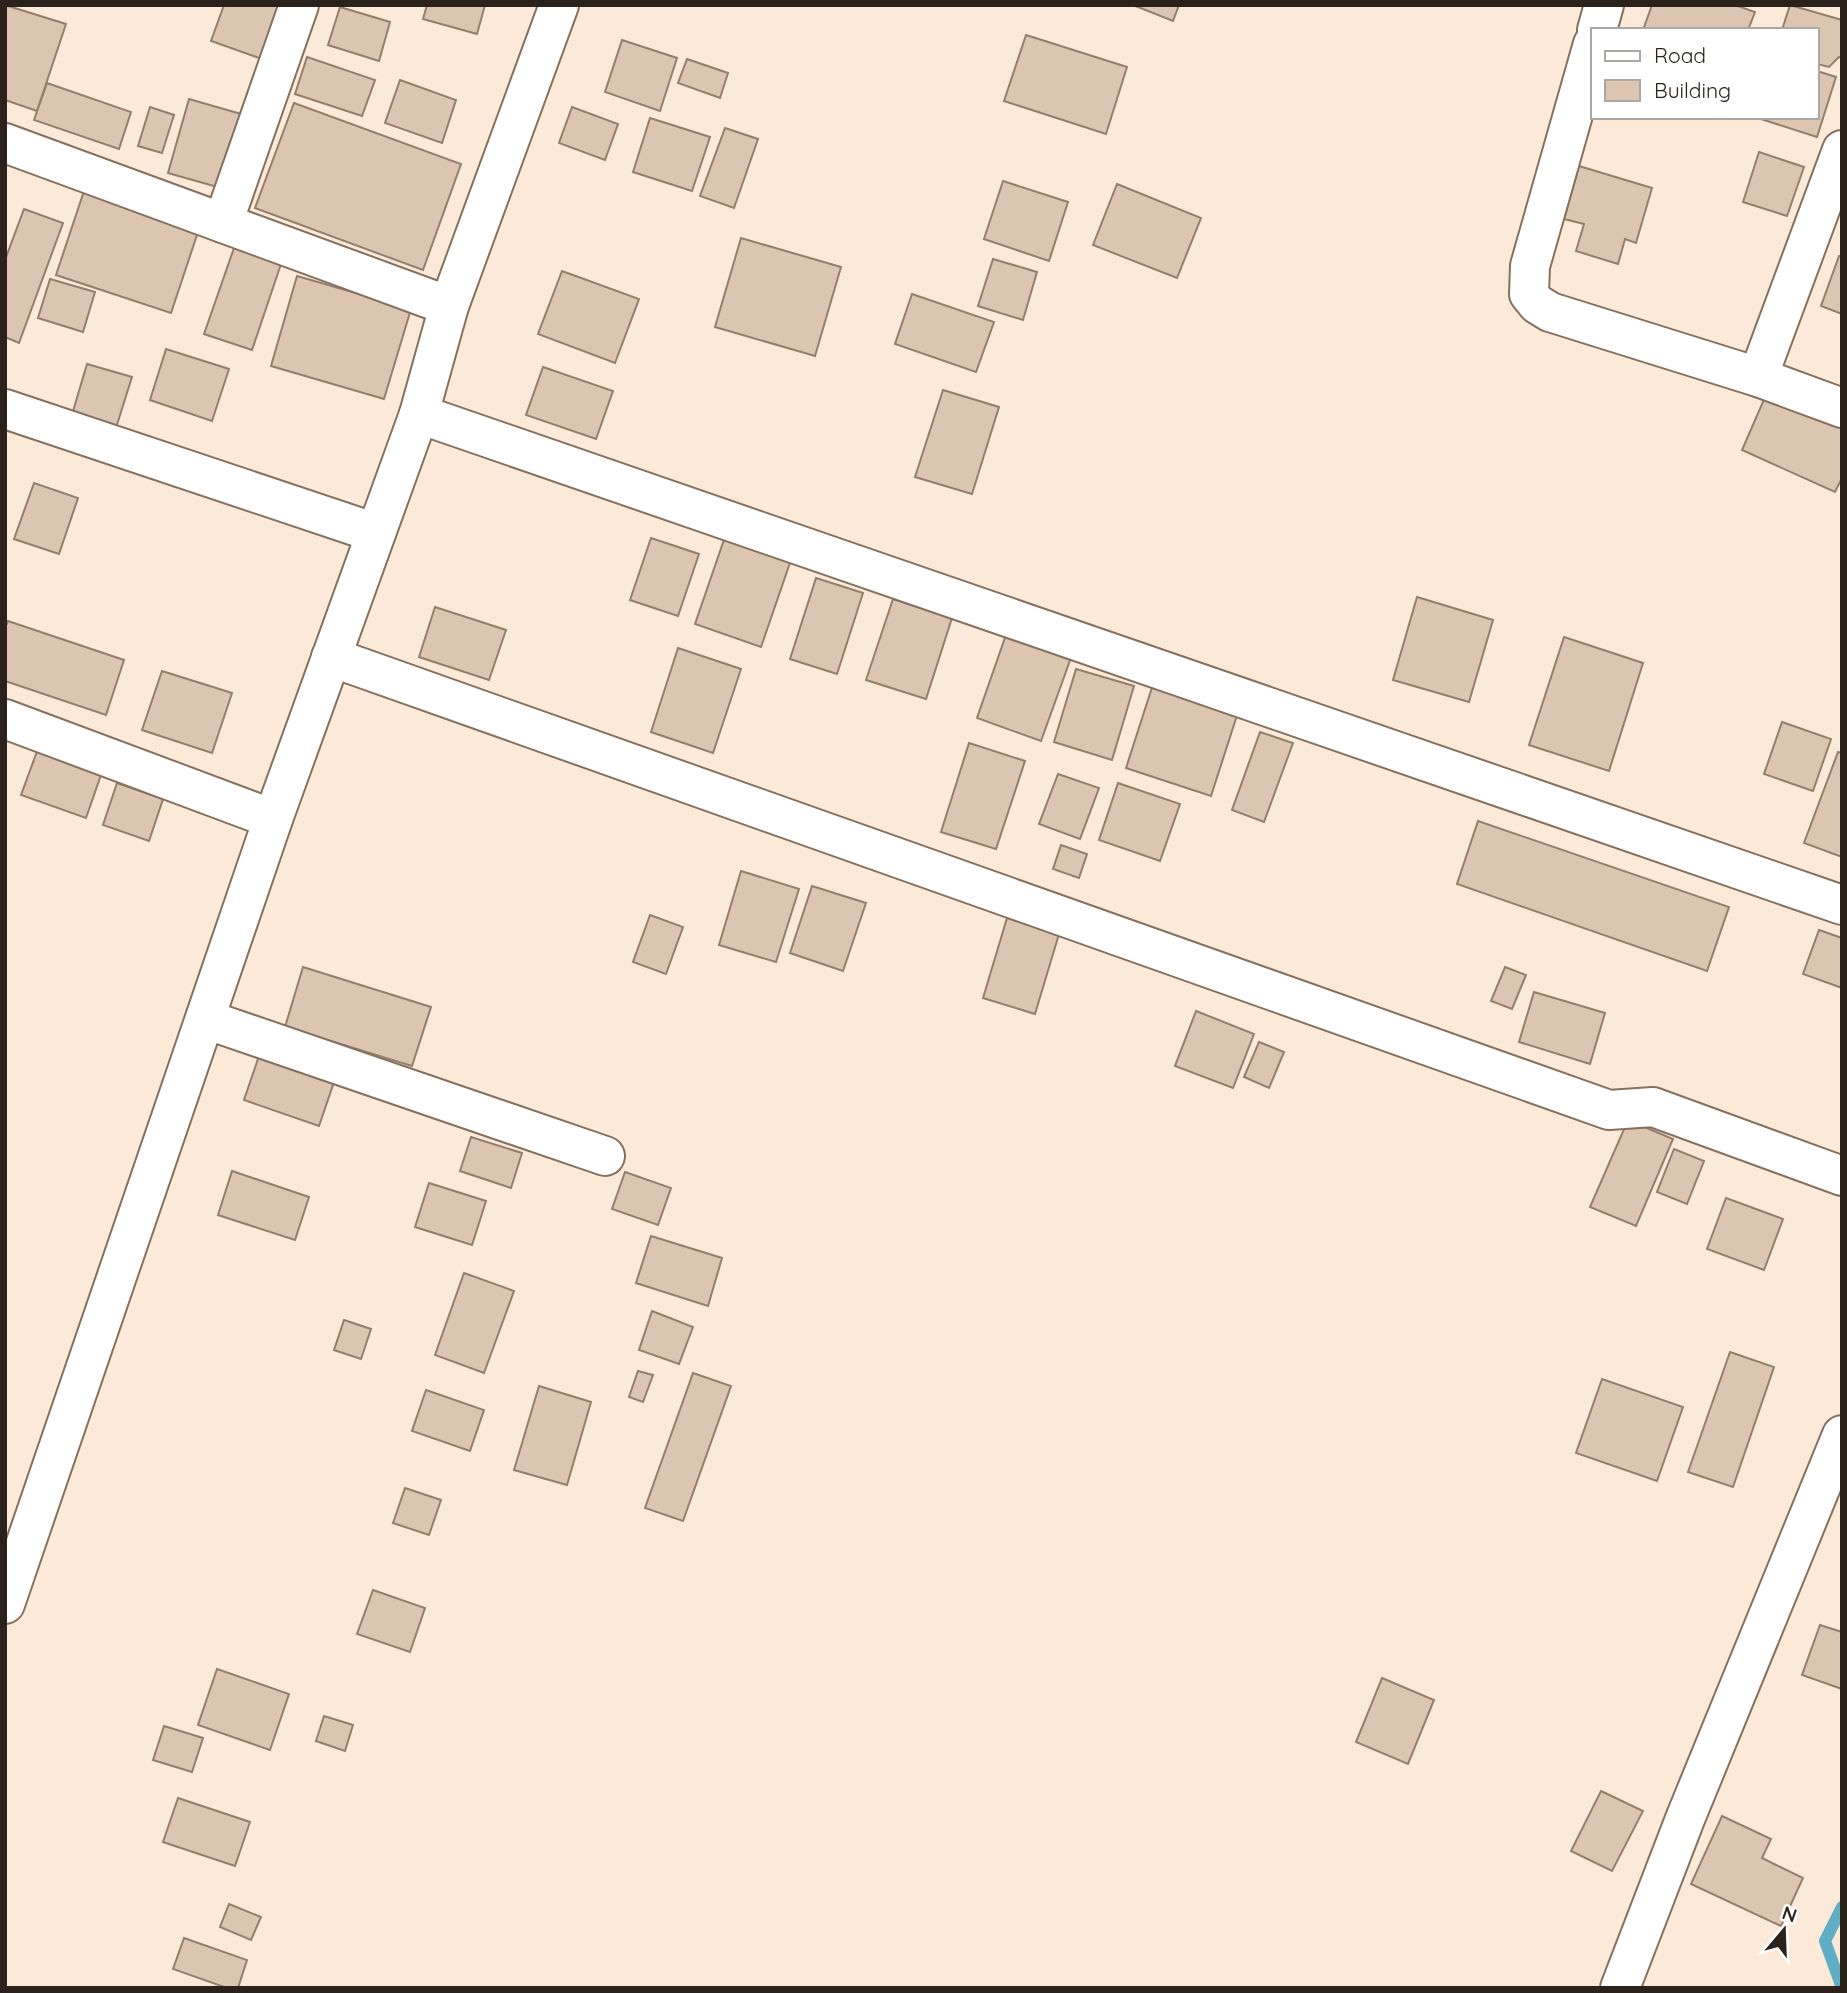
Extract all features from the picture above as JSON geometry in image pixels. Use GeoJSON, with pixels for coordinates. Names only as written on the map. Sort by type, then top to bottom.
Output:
{"type":"FeatureCollection","features":[{"type":"Feature","properties":{"kind":"street"},"geometry":{"type":"LineString","coordinates":[[223,223],[299,5]]}},
{"type":"Feature","properties":{"kind":"street"},"geometry":{"type":"LineString","coordinates":[[5,1604],[273,819],[419,414],[449,306],[559,5]]}},
{"type":"Feature","properties":{"kind":"street"},"geometry":{"type":"LineString","coordinates":[[1598,28],[1604,5]]}},
{"type":"Feature","properties":{"kind":"street"},"geometry":{"type":"LineString","coordinates":[[1591,51],[1530,267],[1529,294],[1537,304],[1550,312],[1758,377],[1842,408]]}},
{"type":"Feature","properties":{"kind":"street"},"geometry":{"type":"LineString","coordinates":[[5,143],[449,306]]}},
{"type":"Feature","properties":{"kind":"street"},"geometry":{"type":"LineString","coordinates":[[1758,377],[1842,150]]}},
{"type":"Feature","properties":{"kind":"street"},"geometry":{"type":"LineString","coordinates":[[5,409],[376,533]]}},
{"type":"Feature","properties":{"kind":"street"},"geometry":{"type":"LineString","coordinates":[[419,414],[1842,905]]}},
{"type":"Feature","properties":{"kind":"street"},"geometry":{"type":"LineString","coordinates":[[331,657],[1609,1110],[1653,1107],[1842,1176]]}},
{"type":"Feature","properties":{"kind":"street"},"geometry":{"type":"LineString","coordinates":[[5,719],[273,819]]}},
{"type":"Feature","properties":{"kind":"street"},"geometry":{"type":"LineString","coordinates":[[205,1019],[605,1156]]}},
{"type":"Feature","properties":{"kind":"street"},"geometry":{"type":"LineString","coordinates":[[1620,1988],[1685,1819],[1842,1435]]}},
{"type":"Feature","properties":{"kind":"building"},"geometry":{"type":"Polygon","coordinates":[[[5,5],[66,24],[37,111],[5,100],[5,5]]]}},
{"type":"Feature","properties":{"kind":"building"},"geometry":{"type":"Polygon","coordinates":[[[224,5],[281,5],[262,59],[211,41],[224,5]]]}},
{"type":"Feature","properties":{"kind":"building"},"geometry":{"type":"Polygon","coordinates":[[[427,5],[485,5],[477,34],[423,19],[427,5]]]}},
{"type":"Feature","properties":{"kind":"building"},"geometry":{"type":"Polygon","coordinates":[[[1133,5],[1179,5],[1173,21],[1133,5]]]}},
{"type":"Feature","properties":{"kind":"building"},"geometry":{"type":"Polygon","coordinates":[[[1652,5],[1735,5],[1755,12],[1749,28],[1644,28],[1652,5]]]}},
{"type":"Feature","properties":{"kind":"building"},"geometry":{"type":"Polygon","coordinates":[[[1790,5],[1842,20],[1842,58],[1839,57],[1829,67],[1819,64],[1819,28],[1783,28],[1790,5]]]}},
{"type":"Feature","properties":{"kind":"building"},"geometry":{"type":"Polygon","coordinates":[[[340,7],[390,22],[379,61],[328,45],[340,7]]]}},
{"type":"Feature","properties":{"kind":"building"},"geometry":{"type":"Polygon","coordinates":[[[1026,35],[1127,67],[1106,134],[1004,101],[1026,35]]]}},
{"type":"Feature","properties":{"kind":"building"},"geometry":{"type":"Polygon","coordinates":[[[622,40],[677,58],[660,111],[605,92],[622,40]]]}},
{"type":"Feature","properties":{"kind":"building"},"geometry":{"type":"Polygon","coordinates":[[[307,57],[375,80],[362,116],[295,94],[307,57]]]}},
{"type":"Feature","properties":{"kind":"building"},"geometry":{"type":"Polygon","coordinates":[[[687,59],[728,73],[720,98],[678,83],[687,59]]]}},
{"type":"Feature","properties":{"kind":"building"},"geometry":{"type":"Polygon","coordinates":[[[1819,72],[1836,77],[1817,137],[1761,119],[1819,119],[1819,72]]]}},
{"type":"Feature","properties":{"kind":"building"},"geometry":{"type":"Polygon","coordinates":[[[400,80],[456,100],[442,143],[385,123],[400,80]]]}},
{"type":"Feature","properties":{"kind":"building"},"geometry":{"type":"Polygon","coordinates":[[[47,83],[131,112],[119,149],[34,120],[47,83]]]}},
{"type":"Feature","properties":{"kind":"building"},"geometry":{"type":"Polygon","coordinates":[[[189,99],[248,116],[228,190],[168,173],[189,99]]]}},
{"type":"Feature","properties":{"kind":"building"},"geometry":{"type":"Polygon","coordinates":[[[294,103],[461,164],[423,270],[255,208],[294,103]]]}},
{"type":"Feature","properties":{"kind":"building"},"geometry":{"type":"Polygon","coordinates":[[[150,107],[174,115],[162,153],[138,146],[150,107]]]}},
{"type":"Feature","properties":{"kind":"building"},"geometry":{"type":"Polygon","coordinates":[[[572,107],[618,124],[605,160],[559,143],[572,107]]]}},
{"type":"Feature","properties":{"kind":"building"},"geometry":{"type":"Polygon","coordinates":[[[650,118],[710,137],[692,191],[633,172],[650,118]]]}},
{"type":"Feature","properties":{"kind":"building"},"geometry":{"type":"Polygon","coordinates":[[[725,128],[758,139],[734,208],[700,196],[725,128]]]}},
{"type":"Feature","properties":{"kind":"building"},"geometry":{"type":"Polygon","coordinates":[[[1759,152],[1804,167],[1787,216],[1743,202],[1759,152]]]}},
{"type":"Feature","properties":{"kind":"building"},"geometry":{"type":"Polygon","coordinates":[[[1579,166],[1652,188],[1636,243],[1625,239],[1618,264],[1576,251],[1584,224],[1564,219],[1579,166]]]}},
{"type":"Feature","properties":{"kind":"building"},"geometry":{"type":"Polygon","coordinates":[[[1003,181],[1068,202],[1049,261],[984,239],[1003,181]]]}},
{"type":"Feature","properties":{"kind":"building"},"geometry":{"type":"Polygon","coordinates":[[[1117,184],[1201,218],[1177,278],[1093,245],[1117,184]]]}},
{"type":"Feature","properties":{"kind":"building"},"geometry":{"type":"Polygon","coordinates":[[[85,188],[200,226],[171,313],[56,275],[85,188]]]}},
{"type":"Feature","properties":{"kind":"building"},"geometry":{"type":"Polygon","coordinates":[[[24,209],[63,223],[19,343],[5,337],[5,260],[24,209]]]}},
{"type":"Feature","properties":{"kind":"building"},"geometry":{"type":"Polygon","coordinates":[[[741,238],[841,267],[815,356],[715,327],[741,238]]]}},
{"type":"Feature","properties":{"kind":"building"},"geometry":{"type":"Polygon","coordinates":[[[234,248],[281,264],[252,350],[204,334],[234,248]]]}},
{"type":"Feature","properties":{"kind":"building"},"geometry":{"type":"Polygon","coordinates":[[[1839,256],[1842,257],[1842,314],[1821,306],[1839,256]]]}},
{"type":"Feature","properties":{"kind":"building"},"geometry":{"type":"Polygon","coordinates":[[[993,259],[1037,272],[1023,320],[978,306],[993,259]]]}},
{"type":"Feature","properties":{"kind":"building"},"geometry":{"type":"Polygon","coordinates":[[[562,271],[639,299],[615,363],[538,334],[562,271]]]}},
{"type":"Feature","properties":{"kind":"building"},"geometry":{"type":"Polygon","coordinates":[[[297,276],[411,309],[384,399],[271,366],[297,276]]]}},
{"type":"Feature","properties":{"kind":"building"},"geometry":{"type":"Polygon","coordinates":[[[50,279],[95,292],[83,332],[38,318],[50,279]]]}},
{"type":"Feature","properties":{"kind":"building"},"geometry":{"type":"Polygon","coordinates":[[[912,294],[994,322],[976,372],[895,344],[912,294]]]}},
{"type":"Feature","properties":{"kind":"building"},"geometry":{"type":"Polygon","coordinates":[[[166,349],[229,369],[212,421],[150,400],[166,349]]]}},
{"type":"Feature","properties":{"kind":"building"},"geometry":{"type":"Polygon","coordinates":[[[87,364],[132,377],[115,431],[71,418],[87,364]]]}},
{"type":"Feature","properties":{"kind":"building"},"geometry":{"type":"Polygon","coordinates":[[[543,367],[613,391],[596,439],[526,415],[543,367]]]}},
{"type":"Feature","properties":{"kind":"building"},"geometry":{"type":"Polygon","coordinates":[[[1769,388],[1842,420],[1842,478],[1835,492],[1742,450],[1769,388]]]}},
{"type":"Feature","properties":{"kind":"building"},"geometry":{"type":"Polygon","coordinates":[[[943,390],[999,407],[972,494],[915,477],[943,390]]]}},
{"type":"Feature","properties":{"kind":"building"},"geometry":{"type":"Polygon","coordinates":[[[34,483],[78,498],[59,554],[14,539],[34,483]]]}},
{"type":"Feature","properties":{"kind":"building"},"geometry":{"type":"Polygon","coordinates":[[[727,531],[793,554],[761,647],[695,624],[727,531]]]}},
{"type":"Feature","properties":{"kind":"building"},"geometry":{"type":"Polygon","coordinates":[[[651,538],[699,554],[678,616],[630,600],[651,538]]]}},
{"type":"Feature","properties":{"kind":"building"},"geometry":{"type":"Polygon","coordinates":[[[816,578],[863,593],[837,674],[790,659],[816,578]]]}},
{"type":"Feature","properties":{"kind":"building"},"geometry":{"type":"Polygon","coordinates":[[[1417,597],[1493,620],[1469,702],[1393,680],[1417,597]]]}},
{"type":"Feature","properties":{"kind":"building"},"geometry":{"type":"Polygon","coordinates":[[[893,599],[952,618],[926,699],[866,680],[893,599]]]}},
{"type":"Feature","properties":{"kind":"building"},"geometry":{"type":"Polygon","coordinates":[[[435,607],[506,630],[489,680],[419,657],[435,607]]]}},
{"type":"Feature","properties":{"kind":"building"},"geometry":{"type":"Polygon","coordinates":[[[8,621],[124,660],[106,715],[5,681],[5,628],[8,621]]]}},
{"type":"Feature","properties":{"kind":"building"},"geometry":{"type":"Polygon","coordinates":[[[1008,629],[1073,652],[1041,741],[977,718],[1008,629]]]}},
{"type":"Feature","properties":{"kind":"building"},"geometry":{"type":"Polygon","coordinates":[[[1564,637],[1643,663],[1609,771],[1529,745],[1564,637]]]}},
{"type":"Feature","properties":{"kind":"building"},"geometry":{"type":"Polygon","coordinates":[[[678,648],[741,669],[713,753],[651,732],[678,648]]]}},
{"type":"Feature","properties":{"kind":"building"},"geometry":{"type":"Polygon","coordinates":[[[1076,669],[1134,686],[1112,760],[1054,742],[1076,669]]]}},
{"type":"Feature","properties":{"kind":"building"},"geometry":{"type":"Polygon","coordinates":[[[162,671],[232,693],[212,753],[142,730],[162,671]]]}},
{"type":"Feature","properties":{"kind":"building"},"geometry":{"type":"Polygon","coordinates":[[[1156,675],[1241,703],[1211,796],[1126,768],[1156,675]]]}},
{"type":"Feature","properties":{"kind":"building"},"geometry":{"type":"Polygon","coordinates":[[[1782,722],[1831,739],[1813,791],[1764,774],[1782,722]]]}},
{"type":"Feature","properties":{"kind":"building"},"geometry":{"type":"Polygon","coordinates":[[[1260,732],[1293,743],[1264,822],[1232,810],[1260,732]]]}},
{"type":"Feature","properties":{"kind":"building"},"geometry":{"type":"Polygon","coordinates":[[[969,743],[1025,761],[996,849],[941,832],[969,743]]]}},
{"type":"Feature","properties":{"kind":"building"},"geometry":{"type":"Polygon","coordinates":[[[39,746],[103,769],[86,818],[21,795],[39,746]]]}},
{"type":"Feature","properties":{"kind":"building"},"geometry":{"type":"Polygon","coordinates":[[[1838,752],[1842,753],[1842,857],[1804,843],[1838,752]]]}},
{"type":"Feature","properties":{"kind":"building"},"geometry":{"type":"Polygon","coordinates":[[[1058,774],[1099,788],[1080,839],[1039,824],[1058,774]]]}},
{"type":"Feature","properties":{"kind":"building"},"geometry":{"type":"Polygon","coordinates":[[[117,783],[163,799],[149,841],[103,825],[117,783]]]}},
{"type":"Feature","properties":{"kind":"building"},"geometry":{"type":"Polygon","coordinates":[[[1118,783],[1180,804],[1160,861],[1099,840],[1118,783]]]}},
{"type":"Feature","properties":{"kind":"building"},"geometry":{"type":"Polygon","coordinates":[[[1478,821],[1729,907],[1707,971],[1457,884],[1478,821]]]}},
{"type":"Feature","properties":{"kind":"building"},"geometry":{"type":"Polygon","coordinates":[[[1061,845],[1087,854],[1079,878],[1053,869],[1061,845]]]}},
{"type":"Feature","properties":{"kind":"building"},"geometry":{"type":"Polygon","coordinates":[[[741,871],[799,889],[776,962],[719,945],[741,871]]]}},
{"type":"Feature","properties":{"kind":"building"},"geometry":{"type":"Polygon","coordinates":[[[812,886],[866,903],[843,971],[790,953],[812,886]]]}},
{"type":"Feature","properties":{"kind":"building"},"geometry":{"type":"Polygon","coordinates":[[[650,915],[683,927],[666,974],[633,962],[650,915]]]}},
{"type":"Feature","properties":{"kind":"building"},"geometry":{"type":"Polygon","coordinates":[[[1007,918],[1059,934],[1035,1014],[983,998],[1007,918]]]}},
{"type":"Feature","properties":{"kind":"building"},"geometry":{"type":"Polygon","coordinates":[[[1819,930],[1842,938],[1842,988],[1803,974],[1819,930]]]}},
{"type":"Feature","properties":{"kind":"building"},"geometry":{"type":"Polygon","coordinates":[[[303,967],[431,1007],[412,1066],[285,1027],[303,967]]]}},
{"type":"Feature","properties":{"kind":"building"},"geometry":{"type":"Polygon","coordinates":[[[1505,967],[1526,975],[1512,1009],[1491,1001],[1505,967]]]}},
{"type":"Feature","properties":{"kind":"building"},"geometry":{"type":"Polygon","coordinates":[[[1534,992],[1605,1013],[1590,1064],[1519,1042],[1534,992]]]}},
{"type":"Feature","properties":{"kind":"building"},"geometry":{"type":"Polygon","coordinates":[[[1196,1011],[1254,1034],[1233,1088],[1175,1066],[1196,1011]]]}},
{"type":"Feature","properties":{"kind":"building"},"geometry":{"type":"Polygon","coordinates":[[[1259,1042],[1284,1052],[1269,1088],[1244,1077],[1259,1042]]]}},
{"type":"Feature","properties":{"kind":"building"},"geometry":{"type":"Polygon","coordinates":[[[260,1053],[335,1079],[319,1126],[244,1100],[260,1053]]]}},
{"type":"Feature","properties":{"kind":"building"},"geometry":{"type":"Polygon","coordinates":[[[1628,1120],[1673,1139],[1636,1226],[1590,1207],[1628,1120]]]}},
{"type":"Feature","properties":{"kind":"building"},"geometry":{"type":"Polygon","coordinates":[[[471,1137],[522,1153],[511,1188],[460,1171],[471,1137]]]}},
{"type":"Feature","properties":{"kind":"building"},"geometry":{"type":"Polygon","coordinates":[[[1674,1149],[1704,1161],[1687,1204],[1657,1192],[1674,1149]]]}},
{"type":"Feature","properties":{"kind":"building"},"geometry":{"type":"Polygon","coordinates":[[[232,1171],[309,1197],[295,1240],[218,1215],[232,1171]]]}},
{"type":"Feature","properties":{"kind":"building"},"geometry":{"type":"Polygon","coordinates":[[[625,1172],[671,1188],[658,1225],[612,1209],[625,1172]]]}},
{"type":"Feature","properties":{"kind":"building"},"geometry":{"type":"Polygon","coordinates":[[[429,1183],[486,1201],[472,1245],[415,1227],[429,1183]]]}},
{"type":"Feature","properties":{"kind":"building"},"geometry":{"type":"Polygon","coordinates":[[[1726,1198],[1783,1219],[1764,1270],[1707,1249],[1726,1198]]]}},
{"type":"Feature","properties":{"kind":"building"},"geometry":{"type":"Polygon","coordinates":[[[651,1236],[722,1258],[708,1306],[636,1283],[651,1236]]]}},
{"type":"Feature","properties":{"kind":"building"},"geometry":{"type":"Polygon","coordinates":[[[464,1273],[514,1291],[484,1373],[435,1355],[464,1273]]]}},
{"type":"Feature","properties":{"kind":"building"},"geometry":{"type":"Polygon","coordinates":[[[652,1311],[693,1327],[679,1364],[639,1350],[652,1311]]]}},
{"type":"Feature","properties":{"kind":"building"},"geometry":{"type":"Polygon","coordinates":[[[344,1320],[371,1329],[361,1359],[334,1350],[344,1320]]]}},
{"type":"Feature","properties":{"kind":"building"},"geometry":{"type":"Polygon","coordinates":[[[1730,1352],[1774,1367],[1733,1487],[1688,1472],[1730,1352]]]}},
{"type":"Feature","properties":{"kind":"building"},"geometry":{"type":"Polygon","coordinates":[[[638,1371],[653,1375],[643,1402],[629,1397],[638,1371]]]}},
{"type":"Feature","properties":{"kind":"building"},"geometry":{"type":"Polygon","coordinates":[[[693,1373],[731,1386],[683,1521],[645,1508],[693,1373]]]}},
{"type":"Feature","properties":{"kind":"building"},"geometry":{"type":"Polygon","coordinates":[[[1602,1379],[1683,1407],[1657,1481],[1576,1453],[1602,1379]]]}},
{"type":"Feature","properties":{"kind":"building"},"geometry":{"type":"Polygon","coordinates":[[[539,1386],[591,1402],[567,1485],[514,1470],[539,1386]]]}},
{"type":"Feature","properties":{"kind":"building"},"geometry":{"type":"Polygon","coordinates":[[[426,1390],[484,1410],[470,1451],[412,1431],[426,1390]]]}},
{"type":"Feature","properties":{"kind":"building"},"geometry":{"type":"Polygon","coordinates":[[[405,1488],[441,1500],[429,1535],[393,1523],[405,1488]]]}},
{"type":"Feature","properties":{"kind":"building"},"geometry":{"type":"Polygon","coordinates":[[[373,1590],[425,1608],[410,1652],[357,1634],[373,1590]]]}},
{"type":"Feature","properties":{"kind":"building"},"geometry":{"type":"Polygon","coordinates":[[[1820,1625],[1842,1632],[1842,1689],[1802,1675],[1820,1625]]]}},
{"type":"Feature","properties":{"kind":"building"},"geometry":{"type":"Polygon","coordinates":[[[217,1669],[289,1694],[270,1750],[198,1725],[217,1669]]]}},
{"type":"Feature","properties":{"kind":"building"},"geometry":{"type":"Polygon","coordinates":[[[1382,1678],[1434,1700],[1408,1764],[1356,1742],[1382,1678]]]}},
{"type":"Feature","properties":{"kind":"building"},"geometry":{"type":"Polygon","coordinates":[[[324,1716],[353,1725],[345,1751],[316,1741],[324,1716]]]}},
{"type":"Feature","properties":{"kind":"building"},"geometry":{"type":"Polygon","coordinates":[[[164,1726],[203,1738],[192,1772],[153,1760],[164,1726]]]}},
{"type":"Feature","properties":{"kind":"building"},"geometry":{"type":"Polygon","coordinates":[[[1601,1791],[1643,1811],[1612,1871],[1571,1851],[1601,1791]]]}},
{"type":"Feature","properties":{"kind":"building"},"geometry":{"type":"Polygon","coordinates":[[[178,1798],[250,1822],[235,1866],[163,1842],[178,1798]]]}},
{"type":"Feature","properties":{"kind":"building"},"geometry":{"type":"Polygon","coordinates":[[[1722,1816],[1771,1839],[1762,1858],[1803,1878],[1781,1926],[1691,1884],[1722,1816]]]}},
{"type":"Feature","properties":{"kind":"building"},"geometry":{"type":"Polygon","coordinates":[[[229,1904],[261,1917],[251,1940],[220,1927],[229,1904]]]}},
{"type":"Feature","properties":{"kind":"building"},"geometry":{"type":"Polygon","coordinates":[[[184,1938],[247,1960],[238,1988],[227,1988],[173,1969],[184,1938]]]}},
{"type":"Feature","properties":{"kind":"waterway"},"geometry":{"type":"LineString","coordinates":[[1842,1907],[1825,1941],[1842,1988]]}}]}
